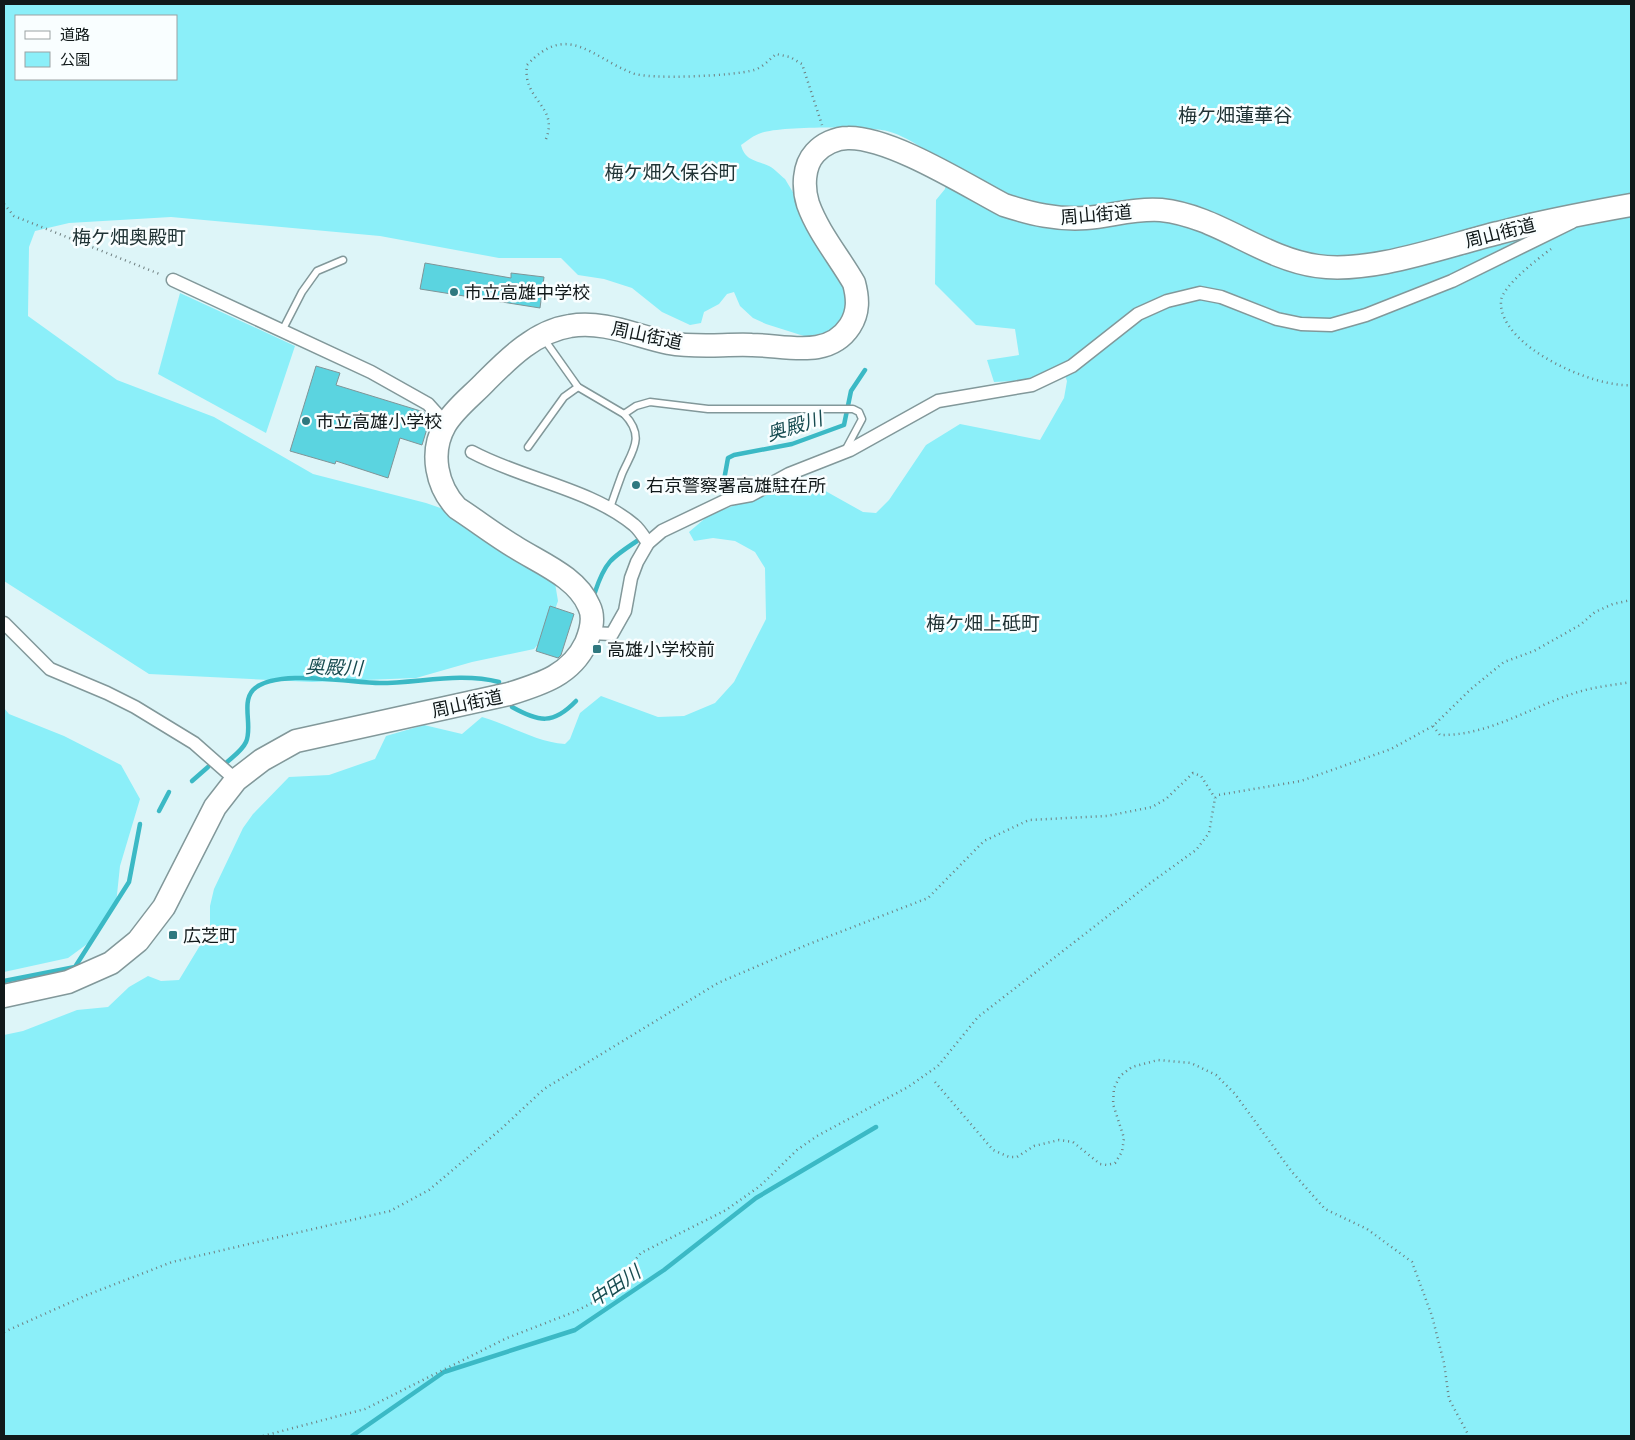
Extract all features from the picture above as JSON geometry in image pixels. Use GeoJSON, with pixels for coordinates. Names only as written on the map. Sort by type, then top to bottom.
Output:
{"type":"FeatureCollection","features":[{"type":"Feature","properties":{"kind":"highway","name":"周山街道"},"geometry":{"type":"LineString","coordinates":[[4,996],[49,988],[77,979],[111,963],[138,941],[164,907],[215,807],[236,780],[262,760],[296,741],[509,694],[559,676],[569,667],[582,650],[590,633],[593,616],[589,604],[571,583],[458,508],[448,498],[437,470],[437,452],[441,433],[446,424],[501,366],[542,336],[558,328],[586,324],[602,325],[669,343],[687,344],[815,348],[837,339],[845,333],[852,322],[858,301],[856,290],[815,219],[808,203],[805,189],[808,164],[819,148],[828,143],[848,138],[883,144],[1004,205],[1025,211],[1068,219],[1132,210],[1161,210],[1183,214],[1208,222],[1289,260],[1319,266],[1358,266],[1386,261],[1547,220],[1631,205]]}},
{"type":"Feature","properties":{"kind":"street"},"geometry":{"type":"LineString","coordinates":[[590,633],[612,634],[625,611],[631,578],[648,543],[662,531],[729,499],[751,495],[789,474],[840,455],[938,401],[1032,385],[1072,366],[1138,314],[1183,296],[1200,293],[1221,297],[1277,319],[1301,324],[1331,325],[1366,315],[1452,281],[1499,256],[1551,234],[1583,214]]}},
{"type":"Feature","properties":{"kind":"street"},"geometry":{"type":"LineString","coordinates":[[173,280],[371,372],[428,404],[446,424]]}},
{"type":"Feature","properties":{"kind":"street"},"geometry":{"type":"LineString","coordinates":[[472,452],[497,465],[610,508],[635,526],[648,543]]}},
{"type":"Feature","properties":{"kind":"street"},"geometry":{"type":"LineString","coordinates":[[4,623],[50,670],[107,692],[135,707],[194,743],[236,780]]}},
{"type":"Feature","properties":{"kind":"lane"},"geometry":{"type":"LineString","coordinates":[[282,331],[302,292],[317,271],[343,260]]}},
{"type":"Feature","properties":{"kind":"lane"},"geometry":{"type":"LineString","coordinates":[[542,336],[578,387],[624,414],[634,424],[635,450],[622,474],[610,508]]}},
{"type":"Feature","properties":{"kind":"lane"},"geometry":{"type":"LineString","coordinates":[[528,447],[564,397],[578,387]]}},
{"type":"Feature","properties":{"kind":"lane"},"geometry":{"type":"LineString","coordinates":[[624,414],[636,406],[650,402],[708,409],[853,410],[859,412],[860,424],[851,443],[840,455]]}},
{"type":"Feature","properties":{"kind":"path"},"geometry":{"type":"LineString","coordinates":[[546,139],[551,127],[546,110],[533,95],[525,79],[527,66],[548,47],[566,43],[588,50],[634,74],[730,75],[757,69],[776,54],[790,57],[802,64],[828,143]]}},
{"type":"Feature","properties":{"kind":"path"},"geometry":{"type":"LineString","coordinates":[[4,204],[14,216],[173,280]]}},
{"type":"Feature","properties":{"kind":"path"},"geometry":{"type":"LineString","coordinates":[[1553,248],[1534,262],[1503,294],[1501,302],[1504,315],[1512,329],[1537,354],[1566,370],[1588,378],[1631,385]]}},
{"type":"Feature","properties":{"kind":"path"},"geometry":{"type":"LineString","coordinates":[[1215,798],[1223,792],[1301,780],[1391,749],[1434,726],[1471,689],[1504,662],[1534,651],[1580,625],[1595,612],[1613,604],[1631,600]]}},
{"type":"Feature","properties":{"kind":"path"},"geometry":{"type":"LineString","coordinates":[[1434,726],[1440,736],[1454,736],[1500,723],[1577,692],[1631,682]]}},
{"type":"Feature","properties":{"kind":"path"},"geometry":{"type":"LineString","coordinates":[[4,1332],[87,1294],[172,1262],[390,1211],[429,1190],[501,1129],[544,1089],[718,982],[928,898],[984,841],[1029,820],[1108,816],[1152,807],[1166,798],[1193,773],[1201,776],[1215,798],[1209,833],[1196,850],[1153,881],[978,1017],[938,1066],[908,1088],[797,1150],[760,1186],[726,1210],[641,1253],[602,1298],[574,1312],[507,1338],[365,1409],[263,1436]]}},
{"type":"Feature","properties":{"kind":"path"},"geometry":{"type":"LineString","coordinates":[[935,1082],[993,1150],[1009,1157],[1017,1157],[1034,1146],[1059,1140],[1073,1142],[1100,1164],[1107,1165],[1115,1163],[1122,1152],[1121,1124],[1113,1104],[1114,1088],[1120,1076],[1132,1067],[1158,1060],[1191,1063],[1216,1075],[1235,1094],[1292,1172],[1325,1209],[1367,1229],[1412,1262],[1432,1316],[1444,1363],[1449,1399],[1468,1436]]}},
{"type":"Feature","properties":{"kind":"green space"},"geometry":{"type":"Polygon","coordinates":[[[4,4],[1631,4],[1631,1436],[4,1436],[4,1035],[23,1031],[77,1010],[108,1007],[129,987],[148,976],[161,981],[179,980],[210,929],[210,906],[214,889],[243,828],[253,814],[289,777],[329,775],[375,759],[386,736],[424,725],[462,734],[482,717],[533,737],[565,744],[570,739],[580,713],[601,696],[658,717],[684,716],[715,703],[734,682],[766,619],[765,568],[755,552],[735,541],[713,538],[694,541],[689,532],[709,515],[804,479],[863,512],[876,513],[889,500],[926,445],[960,424],[1040,440],[1064,398],[1067,381],[1062,367],[1034,380],[994,382],[987,360],[1019,355],[1015,329],[976,325],[935,284],[936,200],[945,189],[948,168],[911,141],[894,133],[877,129],[823,127],[785,129],[761,133],[741,145],[748,157],[771,167],[785,179],[855,296],[835,330],[807,337],[753,318],[740,306],[734,292],[727,294],[719,304],[704,312],[701,323],[690,325],[662,312],[632,288],[604,279],[578,275],[561,258],[499,258],[380,236],[171,217],[69,223],[35,231],[29,247],[28,316],[117,380],[214,417],[313,474],[426,503],[452,512],[555,583],[558,601],[546,635],[534,649],[472,662],[416,678],[312,682],[149,674],[4,581],[4,4]]]}},
{"type":"Feature","properties":{"kind":"green space"},"geometry":{"type":"Polygon","coordinates":[[[180,293],[295,346],[266,433],[158,374],[180,293]]]}},
{"type":"Feature","properties":{"kind":"green space"},"geometry":{"type":"Polygon","coordinates":[[[4,708],[9,714],[64,736],[121,765],[140,799],[120,866],[116,904],[94,939],[68,958],[4,972],[4,708]]]}},
{"type":"Feature","properties":{"kind":"building"},"geometry":{"type":"Polygon","coordinates":[[[425,263],[511,278],[511,273],[544,277],[540,308],[420,289],[425,263]]]}},
{"type":"Feature","properties":{"kind":"building"},"geometry":{"type":"Polygon","coordinates":[[[316,366],[340,373],[336,385],[424,412],[430,419],[422,445],[400,438],[388,478],[336,461],[335,464],[290,451],[316,366]]]}},
{"type":"Feature","properties":{"kind":"building"},"geometry":{"type":"Polygon","coordinates":[[[550,606],[574,614],[561,655],[558,658],[536,651],[550,606]]]}},
{"type":"Feature","properties":{"kind":"waterway","name":"奥殿川"},"geometry":{"type":"LineString","coordinates":[[722,491],[728,458],[734,455],[792,444],[844,425],[851,391],[865,370]]}},
{"type":"Feature","properties":{"kind":"waterway","name":"奥殿川"},"geometry":{"type":"LineString","coordinates":[[595,592],[602,574],[610,562],[637,541]]}},
{"type":"Feature","properties":{"kind":"waterway","name":"奥殿川"},"geometry":{"type":"LineString","coordinates":[[225,764],[246,742],[248,736],[247,708],[250,695],[253,690],[264,683],[295,678],[380,683],[469,678],[499,682]]}},
{"type":"Feature","properties":{"kind":"waterway","name":"奥殿川"},"geometry":{"type":"LineString","coordinates":[[512,707],[530,716],[546,719],[560,714],[576,701]]}},
{"type":"Feature","properties":{"kind":"waterway","name":"奥殿川"},"geometry":{"type":"LineString","coordinates":[[192,781],[208,767]]}},
{"type":"Feature","properties":{"kind":"waterway","name":"奥殿川"},"geometry":{"type":"LineString","coordinates":[[159,811],[169,792]]}},
{"type":"Feature","properties":{"kind":"waterway","name":"奥殿川"},"geometry":{"type":"LineString","coordinates":[[4,981],[75,967],[129,882],[140,824]]}},
{"type":"Feature","properties":{"kind":"waterway","name":"中田川"},"geometry":{"type":"LineString","coordinates":[[352,1436],[444,1372],[575,1330],[664,1270],[756,1198],[876,1127]]}},
{"type":"Feature","properties":{"kind":"place","name":"市立高雄中学校"},"geometry":{"type":"Point","coordinates":[454,292]}},
{"type":"Feature","properties":{"kind":"place","name":"市立高雄小学校"},"geometry":{"type":"Point","coordinates":[306,421]}},
{"type":"Feature","properties":{"kind":"place","name":"右京警察署高雄駐在所"},"geometry":{"type":"Point","coordinates":[636,485]}},
{"type":"Feature","properties":{"kind":"place","name":"高雄小学校前"},"geometry":{"type":"Point","coordinates":[597,649]}},
{"type":"Feature","properties":{"kind":"place","name":"広芝町"},"geometry":{"type":"Point","coordinates":[173,935]}},
{"type":"Feature","properties":{"kind":"district","name":"梅ケ畑蓮華谷"},"geometry":{"type":"Point","coordinates":[1235,114]}},
{"type":"Feature","properties":{"kind":"district","name":"梅ケ畑久保谷町"},"geometry":{"type":"Point","coordinates":[671,171]}},
{"type":"Feature","properties":{"kind":"district","name":"梅ケ畑奥殿町"},"geometry":{"type":"Point","coordinates":[129,236]}},
{"type":"Feature","properties":{"kind":"district","name":"梅ケ畑上砥町"},"geometry":{"type":"Point","coordinates":[983,622]}}]}
